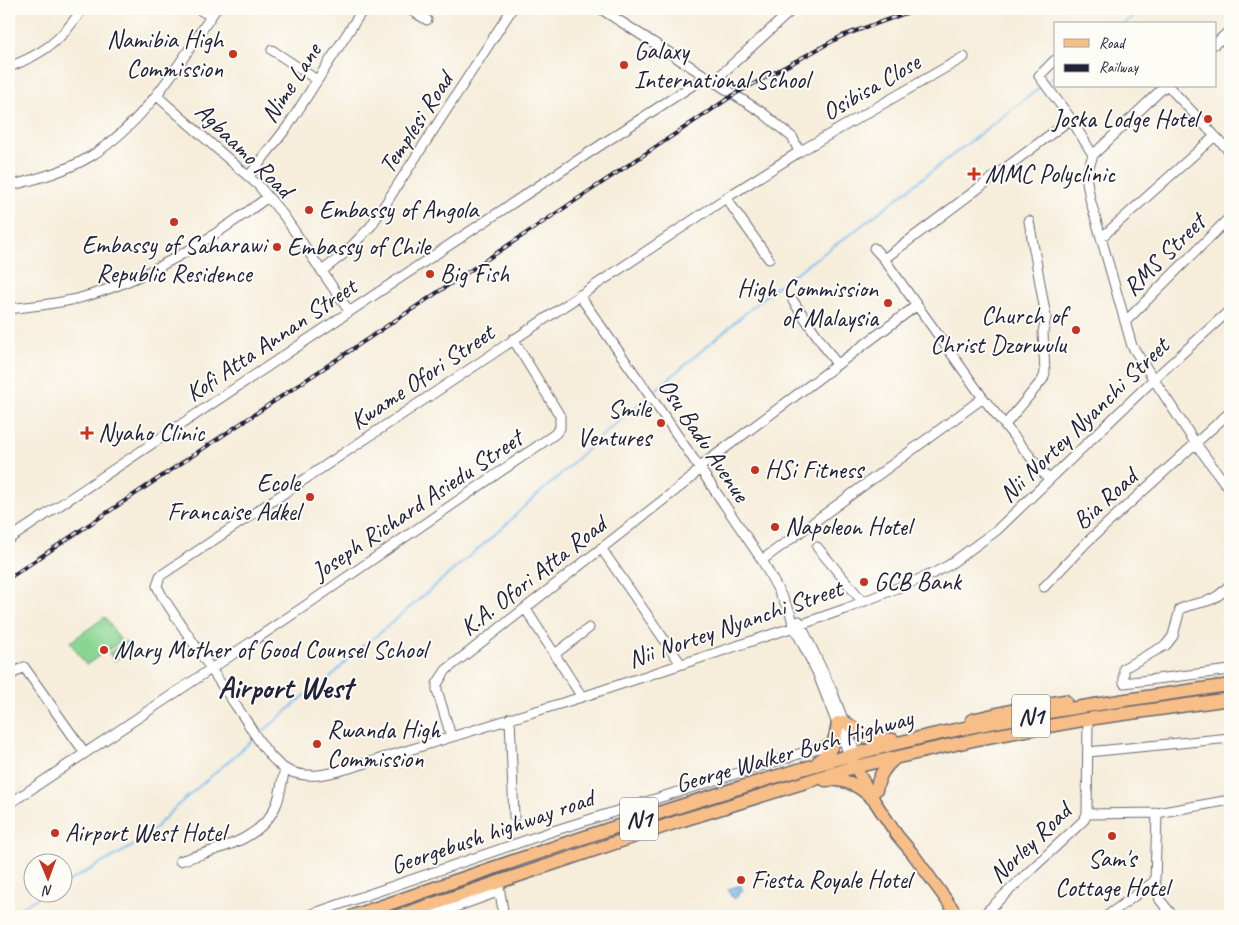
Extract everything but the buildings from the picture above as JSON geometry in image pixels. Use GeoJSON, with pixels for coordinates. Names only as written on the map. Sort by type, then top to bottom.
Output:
{"type":"FeatureCollection","features":[{"type":"Feature","properties":{"kind":"highway","name":"George Walker Bush Highway"},"geometry":{"type":"LineString","coordinates":[[499,887],[607,846],[645,840],[720,817],[774,792],[808,781],[855,761],[913,740],[940,734],[977,718],[1023,708],[1082,699],[1122,700],[1230,685]]}},
{"type":"Feature","properties":{"kind":"highway","name":"George Walker Bush Highway"},"geometry":{"type":"LineString","coordinates":[[353,916],[582,838],[814,766],[894,759],[982,738],[1088,719],[1230,699]]}},
{"type":"Feature","properties":{"kind":"highway"},"geometry":{"type":"LineString","coordinates":[[814,766],[829,753],[841,723],[866,738],[913,740]]}},
{"type":"Feature","properties":{"kind":"highway"},"geometry":{"type":"LineString","coordinates":[[808,781],[846,781],[874,795],[879,777],[886,766],[894,759]]}},
{"type":"Feature","properties":{"kind":"highway","name":"N1"},"geometry":{"type":"LineString","coordinates":[[398,916],[499,887]]}},
{"type":"Feature","properties":{"kind":"main road"},"geometry":{"type":"LineString","coordinates":[[855,761],[904,845],[914,854],[958,916]]}},
{"type":"Feature","properties":{"kind":"street"},"geometry":{"type":"LineString","coordinates":[[9,67],[33,57],[54,44],[65,33],[82,9]]}},
{"type":"Feature","properties":{"kind":"street"},"geometry":{"type":"LineString","coordinates":[[9,186],[40,177],[90,156],[133,122],[157,96],[213,13],[198,9]]}},
{"type":"Feature","properties":{"kind":"street","name":"Nime Lane"},"geometry":{"type":"LineString","coordinates":[[249,176],[278,141],[363,9]]}},
{"type":"Feature","properties":{"kind":"street"},"geometry":{"type":"LineString","coordinates":[[409,9],[427,20]]}},
{"type":"Feature","properties":{"kind":"street","name":"Templesi Road"},"geometry":{"type":"LineString","coordinates":[[322,271],[345,253],[371,226],[512,9]]}},
{"type":"Feature","properties":{"kind":"street"},"geometry":{"type":"LineString","coordinates":[[601,9],[711,78],[784,128],[793,138],[798,152]]}},
{"type":"Feature","properties":{"kind":"street","name":"Kofi Atta Annan Street"},"geometry":{"type":"LineString","coordinates":[[9,539],[243,384],[349,311],[711,78],[794,9]]}},
{"type":"Feature","properties":{"kind":"street"},"geometry":{"type":"LineString","coordinates":[[1230,30],[1218,41],[1230,47]]}},
{"type":"Feature","properties":{"kind":"street"},"geometry":{"type":"LineString","coordinates":[[272,50],[317,80]]}},
{"type":"Feature","properties":{"kind":"street","name":"Osibisa Close"},"geometry":{"type":"LineString","coordinates":[[798,152],[964,57]]}},
{"type":"Feature","properties":{"kind":"street"},"geometry":{"type":"LineString","coordinates":[[1054,61],[1039,76],[1048,85],[1071,119],[1093,156]]}},
{"type":"Feature","properties":{"kind":"street"},"geometry":{"type":"LineString","coordinates":[[1164,88],[1093,156],[1086,176],[1090,199],[1132,346],[1196,444],[1230,490]]}},
{"type":"Feature","properties":{"kind":"street"},"geometry":{"type":"LineString","coordinates":[[1168,88],[1230,152]]}},
{"type":"Feature","properties":{"kind":"street","name":"Agbaamo Road"},"geometry":{"type":"LineString","coordinates":[[157,96],[249,176],[268,197],[284,216],[349,311]]}},
{"type":"Feature","properties":{"kind":"street"},"geometry":{"type":"LineString","coordinates":[[884,259],[1071,119]]}},
{"type":"Feature","properties":{"kind":"street"},"geometry":{"type":"LineString","coordinates":[[1102,237],[1215,136]]}},
{"type":"Feature","properties":{"kind":"street","name":"Kwame Ofori Street"},"geometry":{"type":"LineString","coordinates":[[211,669],[158,589],[157,583],[160,576],[579,295],[798,152]]}},
{"type":"Feature","properties":{"kind":"street"},"geometry":{"type":"LineString","coordinates":[[9,309],[81,298],[127,280],[161,265],[220,232],[268,197]]}},
{"type":"Feature","properties":{"kind":"street"},"geometry":{"type":"LineString","coordinates":[[726,198],[769,259]]}},
{"type":"Feature","properties":{"kind":"street","name":"RMS Street"},"geometry":{"type":"LineString","coordinates":[[1125,322],[1230,217]]}},
{"type":"Feature","properties":{"kind":"street"},"geometry":{"type":"LineString","coordinates":[[1004,425],[1045,373],[1043,332],[1046,317],[1029,221]]}},
{"type":"Feature","properties":{"kind":"street"},"geometry":{"type":"LineString","coordinates":[[874,248],[884,259],[983,398],[1049,480]]}},
{"type":"Feature","properties":{"kind":"street","name":"Osu Badu Avenue"},"geometry":{"type":"LineString","coordinates":[[579,295],[762,560],[798,626],[841,723],[855,761]]}},
{"type":"Feature","properties":{"kind":"street"},"geometry":{"type":"LineString","coordinates":[[793,301],[836,363]]}},
{"type":"Feature","properties":{"kind":"street","name":"K.A. Ofori Atta Road"},"geometry":{"type":"LineString","coordinates":[[451,736],[438,697],[439,680],[446,670],[700,468],[836,363],[916,306]]}},
{"type":"Feature","properties":{"kind":"street","name":"Nii Nortey Nyanchi Street"},"geometry":{"type":"LineString","coordinates":[[285,769],[309,775],[332,773],[582,697],[798,626],[864,602],[949,565],[997,530],[1154,379],[1230,310]]}},
{"type":"Feature","properties":{"kind":"street","name":"Joseph Richard Asiedu Street"},"geometry":{"type":"LineString","coordinates":[[9,804],[211,669],[555,434],[560,428],[560,416],[514,339]]}},
{"type":"Feature","properties":{"kind":"street"},"geometry":{"type":"LineString","coordinates":[[762,560],[983,398]]}},
{"type":"Feature","properties":{"kind":"street","name":"Bia Road"},"geometry":{"type":"LineString","coordinates":[[1044,587],[1087,542],[1230,412]]}},
{"type":"Feature","properties":{"kind":"street"},"geometry":{"type":"LineString","coordinates":[[816,547],[864,602]]}},
{"type":"Feature","properties":{"kind":"street"},"geometry":{"type":"LineString","coordinates":[[601,548],[682,664]]}},
{"type":"Feature","properties":{"kind":"street"},"geometry":{"type":"LineString","coordinates":[[1230,584],[1223,592],[1208,602],[1180,609],[1172,636],[1166,645],[1124,668],[1124,683],[1230,670]]}},
{"type":"Feature","properties":{"kind":"street"},"geometry":{"type":"LineString","coordinates":[[525,608],[582,697]]}},
{"type":"Feature","properties":{"kind":"street"},"geometry":{"type":"LineString","coordinates":[[555,654],[589,628]]}},
{"type":"Feature","properties":{"kind":"street"},"geometry":{"type":"LineString","coordinates":[[9,676],[24,667],[85,753]]}},
{"type":"Feature","properties":{"kind":"street"},"geometry":{"type":"LineString","coordinates":[[180,861],[242,840],[256,831],[276,803],[285,769],[259,740],[211,669]]}},
{"type":"Feature","properties":{"kind":"street"},"geometry":{"type":"LineString","coordinates":[[510,718],[514,817]]}},
{"type":"Feature","properties":{"kind":"street"},"geometry":{"type":"LineString","coordinates":[[1088,719],[1088,814]]}},
{"type":"Feature","properties":{"kind":"street"},"geometry":{"type":"LineString","coordinates":[[1088,752],[1230,738]]}},
{"type":"Feature","properties":{"kind":"street","name":"Georgebush highway road"},"geometry":{"type":"LineString","coordinates":[[306,916],[552,832],[834,743]]}},
{"type":"Feature","properties":{"kind":"street","name":"Norley Road"},"geometry":{"type":"LineString","coordinates":[[982,916],[1084,820],[1088,814],[1156,812],[1230,800]]}},
{"type":"Feature","properties":{"kind":"street"},"geometry":{"type":"LineString","coordinates":[[1156,812],[1155,881],[1160,900],[1173,916]]}},
{"type":"Feature","properties":{"kind":"street"},"geometry":{"type":"LineString","coordinates":[[1107,916],[1155,881]]}},
{"type":"Feature","properties":{"kind":"street"},"geometry":{"type":"LineString","coordinates":[[431,916],[499,887],[504,916]]}},
{"type":"Feature","properties":{"kind":"green space"},"geometry":{"type":"Polygon","coordinates":[[[105,617],[121,641],[86,665],[70,642],[105,617]]]}},
{"type":"Feature","properties":{"kind":"green space"},"geometry":{"type":"Polygon","coordinates":[[[126,641],[132,649],[114,661],[109,653],[126,641]]]}},
{"type":"Feature","properties":{"kind":"water"},"geometry":{"type":"Polygon","coordinates":[[[741,885],[743,891],[736,894],[740,894],[735,899],[731,896],[733,895],[730,895],[728,889],[741,885]]]}},
{"type":"Feature","properties":{"kind":"waterway"},"geometry":{"type":"LineString","coordinates":[[1126,22],[1144,9]]}},
{"type":"Feature","properties":{"kind":"waterway"},"geometry":{"type":"LineString","coordinates":[[1047,82],[1054,76]]}},
{"type":"Feature","properties":{"kind":"waterway"},"geometry":{"type":"LineString","coordinates":[[651,394],[776,287],[852,233],[1042,86]]}},
{"type":"Feature","properties":{"kind":"waterway"},"geometry":{"type":"LineString","coordinates":[[260,734],[310,691],[327,681],[357,650],[380,633],[508,523],[603,434],[648,397]]}},
{"type":"Feature","properties":{"kind":"waterway"},"geometry":{"type":"LineString","coordinates":[[72,880],[142,841],[178,805],[254,739]]}},
{"type":"Feature","properties":{"kind":"waterway"},"geometry":{"type":"LineString","coordinates":[[9,914],[30,902]]}},
{"type":"Feature","properties":{"kind":"railway"},"geometry":{"type":"LineString","coordinates":[[9,578],[735,94],[842,36],[917,9]]}},
{"type":"Feature","properties":{"kind":"place","name":"Namibia High Commission"},"geometry":{"type":"Point","coordinates":[233,54]}},
{"type":"Feature","properties":{"kind":"place","name":"Galaxy International School"},"geometry":{"type":"Point","coordinates":[624,65]}},
{"type":"Feature","properties":{"kind":"place","name":"Joska Lodge Hotel"},"geometry":{"type":"Point","coordinates":[1208,119]}},
{"type":"Feature","properties":{"kind":"place","name":"MMC Polyclinic"},"geometry":{"type":"Point","coordinates":[974,174]}},
{"type":"Feature","properties":{"kind":"place","name":"Embassy of Angola"},"geometry":{"type":"Point","coordinates":[309,210]}},
{"type":"Feature","properties":{"kind":"place","name":"Embassy of Saharawi Republic Residence"},"geometry":{"type":"Point","coordinates":[174,222]}},
{"type":"Feature","properties":{"kind":"place","name":"Embassy of Chile"},"geometry":{"type":"Point","coordinates":[277,247]}},
{"type":"Feature","properties":{"kind":"place","name":"Big Fish"},"geometry":{"type":"Point","coordinates":[430,274]}},
{"type":"Feature","properties":{"kind":"place","name":"High Commission of Malaysia"},"geometry":{"type":"Point","coordinates":[888,303]}},
{"type":"Feature","properties":{"kind":"place","name":"Church of Christ Dzorwulu"},"geometry":{"type":"Point","coordinates":[1076,330]}},
{"type":"Feature","properties":{"kind":"place","name":"Smile Ventures"},"geometry":{"type":"Point","coordinates":[661,423]}},
{"type":"Feature","properties":{"kind":"place","name":"Nyaho Clinic"},"geometry":{"type":"Point","coordinates":[87,433]}},
{"type":"Feature","properties":{"kind":"place","name":"HSi Fitness"},"geometry":{"type":"Point","coordinates":[755,470]}},
{"type":"Feature","properties":{"kind":"place","name":"Ecole Francaise Adkel"},"geometry":{"type":"Point","coordinates":[310,497]}},
{"type":"Feature","properties":{"kind":"place","name":"Napoleon Hotel"},"geometry":{"type":"Point","coordinates":[775,527]}},
{"type":"Feature","properties":{"kind":"place","name":"GCB Bank"},"geometry":{"type":"Point","coordinates":[864,582]}},
{"type":"Feature","properties":{"kind":"place","name":"Mary Mother of Good Counsel School"},"geometry":{"type":"Point","coordinates":[104,650]}},
{"type":"Feature","properties":{"kind":"place","name":"Rwanda High Commission"},"geometry":{"type":"Point","coordinates":[317,744]}},
{"type":"Feature","properties":{"kind":"place","name":"Airport West Hotel"},"geometry":{"type":"Point","coordinates":[55,833]}},
{"type":"Feature","properties":{"kind":"place","name":"Sam's Cottage Hotel"},"geometry":{"type":"Point","coordinates":[1112,836]}},
{"type":"Feature","properties":{"kind":"place","name":"Fiesta Royale Hotel"},"geometry":{"type":"Point","coordinates":[741,880]}},
{"type":"Feature","properties":{"kind":"district","name":"Airport West"},"geometry":{"type":"Point","coordinates":[285,688]}}]}
